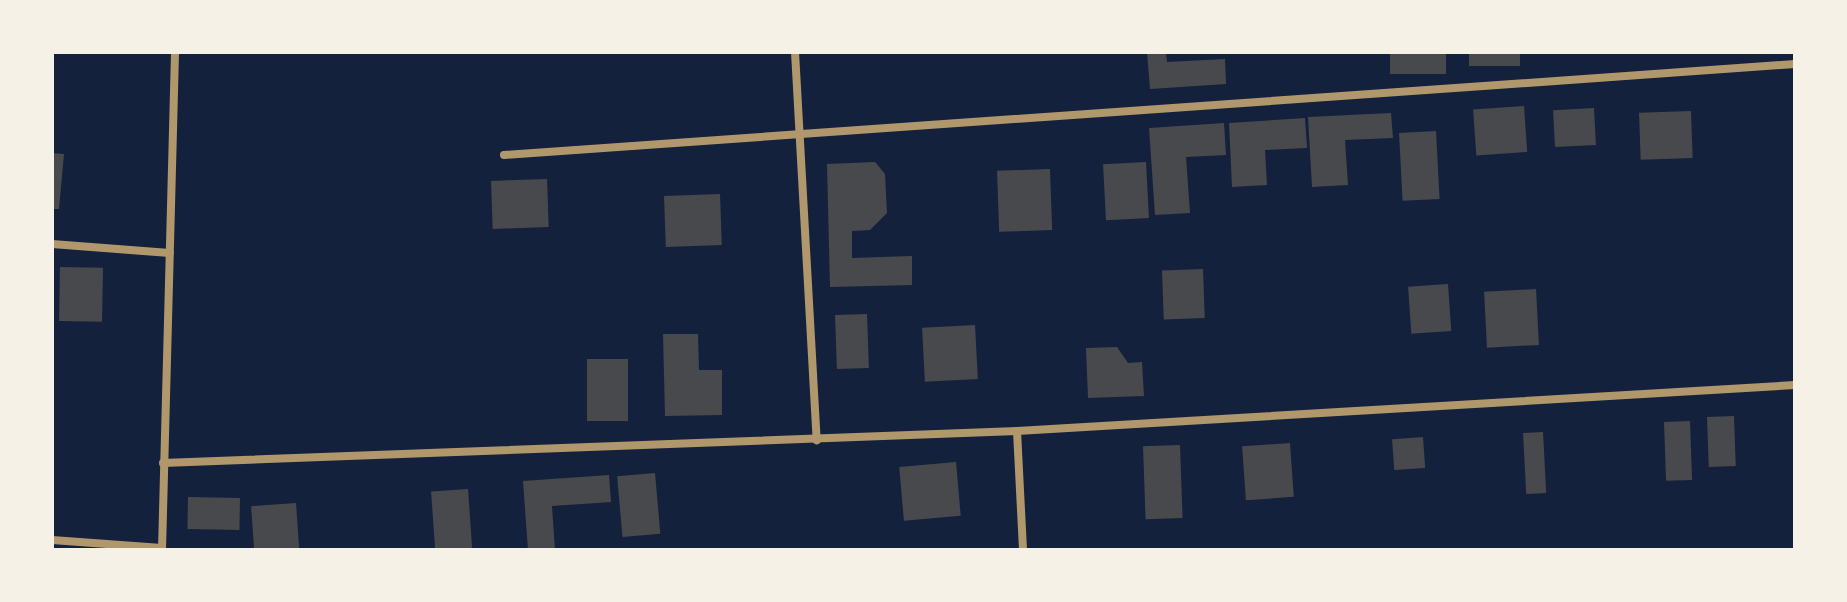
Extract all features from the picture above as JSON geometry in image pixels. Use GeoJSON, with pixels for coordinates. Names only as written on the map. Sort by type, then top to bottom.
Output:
{"type":"FeatureCollection","features":[{"type":"Feature","properties":{"kind":"street"},"geometry":{"type":"LineString","coordinates":[[52,540],[162,549],[175,52]]}},
{"type":"Feature","properties":{"kind":"street"},"geometry":{"type":"LineString","coordinates":[[795,52],[817,440]]}},
{"type":"Feature","properties":{"kind":"street"},"geometry":{"type":"LineString","coordinates":[[504,155],[1795,64]]}},
{"type":"Feature","properties":{"kind":"street"},"geometry":{"type":"LineString","coordinates":[[52,244],[170,253]]}},
{"type":"Feature","properties":{"kind":"street"},"geometry":{"type":"LineString","coordinates":[[163,463],[1017,431],[1795,385]]}},
{"type":"Feature","properties":{"kind":"street"},"geometry":{"type":"LineString","coordinates":[[1017,431],[1023,550]]}},
{"type":"Feature","properties":{"kind":"building"},"geometry":{"type":"Polygon","coordinates":[[[1147,52],[1166,52],[1167,62],[1225,59],[1226,84],[1150,89],[1147,52]]]}},
{"type":"Feature","properties":{"kind":"building"},"geometry":{"type":"Polygon","coordinates":[[[1390,52],[1446,52],[1446,74],[1390,74],[1390,52]]]}},
{"type":"Feature","properties":{"kind":"building"},"geometry":{"type":"Polygon","coordinates":[[[1469,52],[1520,52],[1520,66],[1469,66],[1469,52]]]}},
{"type":"Feature","properties":{"kind":"building"},"geometry":{"type":"Polygon","coordinates":[[[1524,106],[1527,152],[1476,155],[1473,110],[1524,106]]]}},
{"type":"Feature","properties":{"kind":"building"},"geometry":{"type":"Polygon","coordinates":[[[1594,108],[1596,145],[1555,147],[1553,110],[1594,108]]]}},
{"type":"Feature","properties":{"kind":"building"},"geometry":{"type":"Polygon","coordinates":[[[1691,111],[1693,158],[1641,160],[1639,113],[1691,111]]]}},
{"type":"Feature","properties":{"kind":"building"},"geometry":{"type":"Polygon","coordinates":[[[1391,113],[1393,138],[1345,140],[1348,185],[1312,187],[1308,117],[1391,113]]]}},
{"type":"Feature","properties":{"kind":"building"},"geometry":{"type":"Polygon","coordinates":[[[1305,118],[1307,148],[1265,150],[1267,185],[1232,187],[1229,123],[1305,118]]]}},
{"type":"Feature","properties":{"kind":"building"},"geometry":{"type":"Polygon","coordinates":[[[1224,123],[1226,155],[1186,157],[1190,213],[1155,215],[1149,128],[1224,123]]]}},
{"type":"Feature","properties":{"kind":"building"},"geometry":{"type":"Polygon","coordinates":[[[1436,131],[1440,199],[1403,201],[1399,133],[1436,131]]]}},
{"type":"Feature","properties":{"kind":"building"},"geometry":{"type":"Polygon","coordinates":[[[52,153],[64,154],[59,209],[52,209],[52,153]]]}},
{"type":"Feature","properties":{"kind":"building"},"geometry":{"type":"Polygon","coordinates":[[[875,162],[885,174],[887,213],[870,230],[852,231],[852,258],[912,256],[912,285],[830,287],[827,164],[875,162]]]}},
{"type":"Feature","properties":{"kind":"building"},"geometry":{"type":"Polygon","coordinates":[[[1146,162],[1149,218],[1106,220],[1103,164],[1146,162]]]}},
{"type":"Feature","properties":{"kind":"building"},"geometry":{"type":"Polygon","coordinates":[[[1050,169],[1052,230],[999,232],[997,171],[1050,169]]]}},
{"type":"Feature","properties":{"kind":"building"},"geometry":{"type":"Polygon","coordinates":[[[547,179],[549,227],[493,229],[491,181],[547,179]]]}},
{"type":"Feature","properties":{"kind":"building"},"geometry":{"type":"Polygon","coordinates":[[[720,194],[722,245],[666,247],[664,196],[720,194]]]}},
{"type":"Feature","properties":{"kind":"building"},"geometry":{"type":"Polygon","coordinates":[[[60,267],[103,268],[102,322],[59,321],[60,267]]]}},
{"type":"Feature","properties":{"kind":"building"},"geometry":{"type":"Polygon","coordinates":[[[1203,269],[1205,318],[1164,319],[1162,270],[1203,269]]]}},
{"type":"Feature","properties":{"kind":"building"},"geometry":{"type":"Polygon","coordinates":[[[1448,284],[1451,331],[1411,334],[1408,287],[1448,284]]]}},
{"type":"Feature","properties":{"kind":"building"},"geometry":{"type":"Polygon","coordinates":[[[1536,289],[1539,345],[1487,348],[1484,292],[1536,289]]]}},
{"type":"Feature","properties":{"kind":"building"},"geometry":{"type":"Polygon","coordinates":[[[867,314],[869,368],[837,369],[835,315],[867,314]]]}},
{"type":"Feature","properties":{"kind":"building"},"geometry":{"type":"Polygon","coordinates":[[[975,325],[978,379],[925,382],[922,328],[975,325]]]}},
{"type":"Feature","properties":{"kind":"building"},"geometry":{"type":"Polygon","coordinates":[[[663,334],[698,334],[699,370],[722,370],[722,415],[665,416],[663,334]]]}},
{"type":"Feature","properties":{"kind":"building"},"geometry":{"type":"Polygon","coordinates":[[[1117,347],[1128,363],[1142,362],[1144,396],[1088,398],[1086,348],[1117,347]]]}},
{"type":"Feature","properties":{"kind":"building"},"geometry":{"type":"Polygon","coordinates":[[[587,359],[628,359],[628,421],[587,421],[587,359]]]}},
{"type":"Feature","properties":{"kind":"building"},"geometry":{"type":"Polygon","coordinates":[[[1734,416],[1736,466],[1709,467],[1707,417],[1734,416]]]}},
{"type":"Feature","properties":{"kind":"building"},"geometry":{"type":"Polygon","coordinates":[[[1690,421],[1692,480],[1666,481],[1664,422],[1690,421]]]}},
{"type":"Feature","properties":{"kind":"building"},"geometry":{"type":"Polygon","coordinates":[[[1543,432],[1546,493],[1526,494],[1523,433],[1543,432]]]}},
{"type":"Feature","properties":{"kind":"building"},"geometry":{"type":"Polygon","coordinates":[[[1423,437],[1425,468],[1394,470],[1392,439],[1423,437]]]}},
{"type":"Feature","properties":{"kind":"building"},"geometry":{"type":"Polygon","coordinates":[[[1290,443],[1294,497],[1246,500],[1242,446],[1290,443]]]}},
{"type":"Feature","properties":{"kind":"building"},"geometry":{"type":"Polygon","coordinates":[[[1180,445],[1183,518],[1146,519],[1143,446],[1180,445]]]}},
{"type":"Feature","properties":{"kind":"building"},"geometry":{"type":"Polygon","coordinates":[[[956,462],[961,516],[904,521],[899,467],[956,462]]]}},
{"type":"Feature","properties":{"kind":"building"},"geometry":{"type":"Polygon","coordinates":[[[655,473],[660,534],[622,537],[617,476],[655,473]]]}},
{"type":"Feature","properties":{"kind":"building"},"geometry":{"type":"Polygon","coordinates":[[[609,475],[611,502],[552,506],[555,550],[528,550],[523,481],[609,475]]]}},
{"type":"Feature","properties":{"kind":"building"},"geometry":{"type":"Polygon","coordinates":[[[468,489],[472,548],[435,550],[431,492],[468,489]]]}},
{"type":"Feature","properties":{"kind":"building"},"geometry":{"type":"Polygon","coordinates":[[[188,497],[240,498],[239,530],[187,529],[188,497]]]}},
{"type":"Feature","properties":{"kind":"building"},"geometry":{"type":"Polygon","coordinates":[[[296,503],[299,550],[254,550],[251,506],[296,503]]]}}]}
